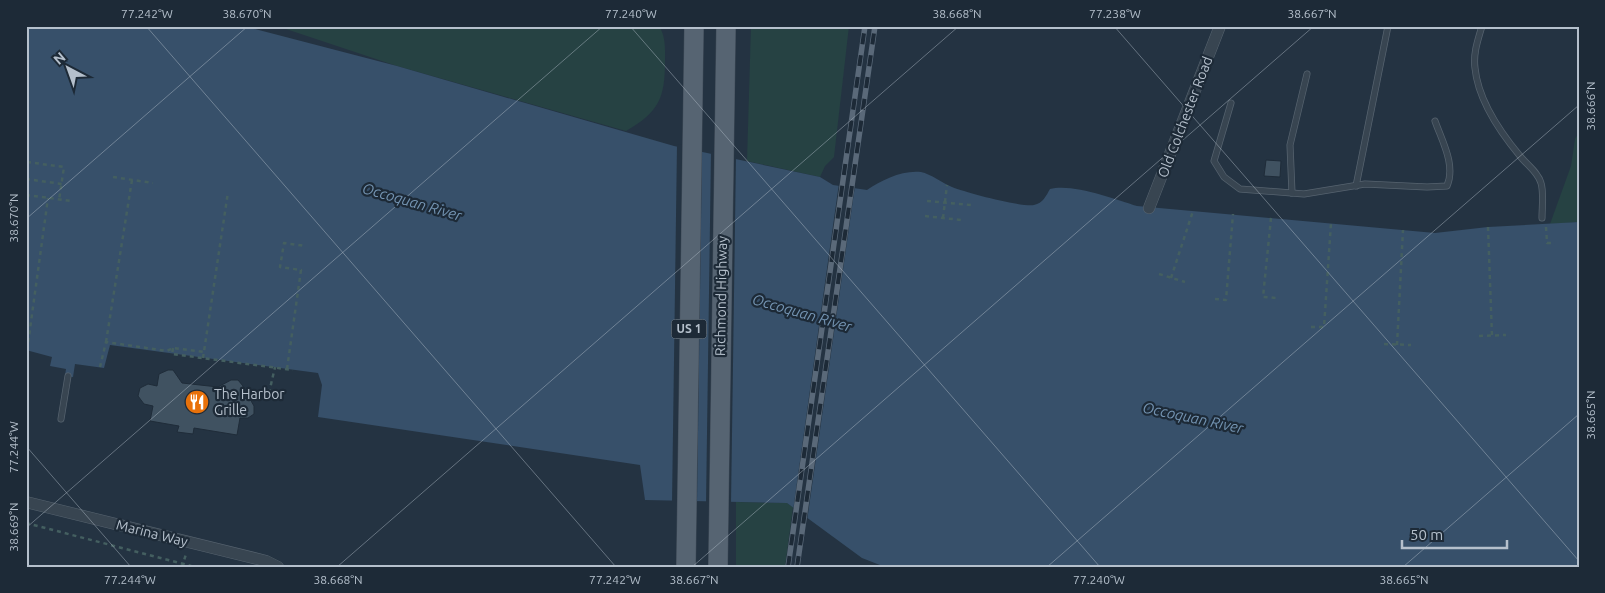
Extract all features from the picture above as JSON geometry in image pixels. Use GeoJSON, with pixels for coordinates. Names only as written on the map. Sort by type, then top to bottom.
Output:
{"type":"FeatureCollection","features":[{"type":"Feature","properties":{"kind":"main road","name":"US 1"},"geometry":{"type":"LineString","coordinates":[[686,567],[694,26]]}},
{"type":"Feature","properties":{"kind":"main road","name":"Richmond Highway"},"geometry":{"type":"LineString","coordinates":[[718,567],[726,26]]}},
{"type":"Feature","properties":{"kind":"street","name":"Old Colchester Road"},"geometry":{"type":"LineString","coordinates":[[1149,208],[1220,26]]}},
{"type":"Feature","properties":{"kind":"street","name":"Marina Way"},"geometry":{"type":"LineString","coordinates":[[26,502],[256,559],[278,567]]}},
{"type":"Feature","properties":{"kind":"lane"},"geometry":{"type":"LineString","coordinates":[[1356,186],[1388,26]]}},
{"type":"Feature","properties":{"kind":"lane"},"geometry":{"type":"LineString","coordinates":[[1482,26],[1475,50],[1474,67],[1479,87],[1502,133],[1521,158],[1535,171],[1541,183],[1544,220]]}},
{"type":"Feature","properties":{"kind":"lane"},"geometry":{"type":"LineString","coordinates":[[1292,193],[1290,145],[1307,74]]}},
{"type":"Feature","properties":{"kind":"lane"},"geometry":{"type":"LineString","coordinates":[[1231,103],[1214,162],[1224,177],[1240,189],[1304,194],[1356,186],[1427,188],[1446,186],[1451,175],[1448,158],[1435,121]]}},
{"type":"Feature","properties":{"kind":"lane"},"geometry":{"type":"LineString","coordinates":[[61,419],[68,376]]}},
{"type":"Feature","properties":{"kind":"path"},"geometry":{"type":"LineString","coordinates":[[27,162],[64,167],[60,200]]}},
{"type":"Feature","properties":{"kind":"path"},"geometry":{"type":"LineString","coordinates":[[113,177],[153,184]]}},
{"type":"Feature","properties":{"kind":"path"},"geometry":{"type":"LineString","coordinates":[[26,178],[62,184]]}},
{"type":"Feature","properties":{"kind":"path"},"geometry":{"type":"LineString","coordinates":[[100,367],[106,342],[132,180]]}},
{"type":"Feature","properties":{"kind":"path"},"geometry":{"type":"LineString","coordinates":[[943,218],[947,185]]}},
{"type":"Feature","properties":{"kind":"path"},"geometry":{"type":"LineString","coordinates":[[203,358],[228,192]]}},
{"type":"Feature","properties":{"kind":"path"},"geometry":{"type":"LineString","coordinates":[[26,195],[72,201]]}},
{"type":"Feature","properties":{"kind":"path"},"geometry":{"type":"LineString","coordinates":[[26,358],[48,198]]}},
{"type":"Feature","properties":{"kind":"path"},"geometry":{"type":"LineString","coordinates":[[926,201],[971,205]]}},
{"type":"Feature","properties":{"kind":"path"},"geometry":{"type":"LineString","coordinates":[[1171,278],[1193,211]]}},
{"type":"Feature","properties":{"kind":"path"},"geometry":{"type":"LineString","coordinates":[[1215,299],[1226,300],[1233,214]]}},
{"type":"Feature","properties":{"kind":"path"},"geometry":{"type":"LineString","coordinates":[[925,216],[961,220]]}},
{"type":"Feature","properties":{"kind":"path"},"geometry":{"type":"LineString","coordinates":[[1271,218],[1263,297],[1277,298]]}},
{"type":"Feature","properties":{"kind":"path"},"geometry":{"type":"LineString","coordinates":[[1544,220],[1547,243],[1555,243]]}},
{"type":"Feature","properties":{"kind":"path"},"geometry":{"type":"LineString","coordinates":[[1311,327],[1324,327],[1330,223]]}},
{"type":"Feature","properties":{"kind":"path"},"geometry":{"type":"LineString","coordinates":[[1488,227],[1492,336]]}},
{"type":"Feature","properties":{"kind":"path"},"geometry":{"type":"LineString","coordinates":[[1397,345],[1403,230]]}},
{"type":"Feature","properties":{"kind":"path"},"geometry":{"type":"LineString","coordinates":[[287,369],[301,270],[280,267],[284,243],[305,246]]}},
{"type":"Feature","properties":{"kind":"path"},"geometry":{"type":"LineString","coordinates":[[1159,274],[1185,282]]}},
{"type":"Feature","properties":{"kind":"path"},"geometry":{"type":"LineString","coordinates":[[1479,336],[1506,335]]}},
{"type":"Feature","properties":{"kind":"path"},"geometry":{"type":"LineString","coordinates":[[106,342],[167,351],[173,348],[204,352]]}},
{"type":"Feature","properties":{"kind":"path"},"geometry":{"type":"LineString","coordinates":[[1384,344],[1411,345]]}},
{"type":"Feature","properties":{"kind":"path"},"geometry":{"type":"LineString","coordinates":[[173,348],[172,354],[293,370]]}},
{"type":"Feature","properties":{"kind":"path"},"geometry":{"type":"LineString","coordinates":[[269,393],[275,367]]}},
{"type":"Feature","properties":{"kind":"path"},"geometry":{"type":"LineString","coordinates":[[26,522],[195,567]]}},
{"type":"Feature","properties":{"kind":"path"},"geometry":{"type":"LineString","coordinates":[[183,565],[184,559]]}},
{"type":"Feature","properties":{"kind":"green space"},"geometry":{"type":"Polygon","coordinates":[[[277,26],[659,26],[665,43],[664,85],[658,103],[653,110],[626,131],[397,66],[277,26]]]}},
{"type":"Feature","properties":{"kind":"green space"},"geometry":{"type":"Polygon","coordinates":[[[751,26],[849,26],[834,157],[825,166],[820,177],[747,161],[751,26]]]}},
{"type":"Feature","properties":{"kind":"green space"},"geometry":{"type":"Polygon","coordinates":[[[1579,132],[1579,222],[1550,224],[1571,166],[1575,139],[1579,132]]]}},
{"type":"Feature","properties":{"kind":"green space"},"geometry":{"type":"Polygon","coordinates":[[[736,502],[787,503],[793,507],[785,567],[736,567],[736,502]]]}},
{"type":"Feature","properties":{"kind":"water","name":"Occoquan River"},"geometry":{"type":"Polygon","coordinates":[[[26,26],[243,26],[397,66],[674,146],[820,177],[833,185],[867,190],[893,176],[921,172],[959,190],[1027,205],[1040,203],[1050,189],[1070,188],[1137,206],[1435,233],[1488,227],[1579,222],[1579,567],[885,567],[862,558],[787,503],[645,500],[640,465],[318,417],[322,385],[318,373],[110,345],[104,368],[75,364],[73,377],[65,376],[66,369],[50,366],[52,357],[26,350],[26,26]]]}},
{"type":"Feature","properties":{"kind":"pier"},"geometry":{"type":"Polygon","coordinates":[[[677,144],[702,149],[697,503],[672,503],[677,144]]]}},
{"type":"Feature","properties":{"kind":"pier"},"geometry":{"type":"Polygon","coordinates":[[[711,151],[736,156],[731,504],[706,504],[711,151]]]}},
{"type":"Feature","properties":{"kind":"pier"},"geometry":{"type":"Polygon","coordinates":[[[839,183],[855,186],[807,521],[793,511],[839,183]]]}},
{"type":"Feature","properties":{"kind":"building"},"geometry":{"type":"Polygon","coordinates":[[[1266,160],[1281,161],[1280,177],[1264,176],[1266,160]]]}},
{"type":"Feature","properties":{"kind":"building","name":"The Harbor Grille"},"geometry":{"type":"Polygon","coordinates":[[[173,370],[182,383],[218,387],[231,380],[238,380],[243,386],[241,398],[250,399],[254,406],[254,414],[248,418],[240,418],[237,435],[194,428],[193,434],[177,432],[179,426],[150,421],[153,406],[144,404],[138,396],[140,388],[148,384],[157,386],[159,374],[173,370]]]}},
{"type":"Feature","properties":{"kind":"railway"},"geometry":{"type":"LineString","coordinates":[[788,567],[865,26]]}},
{"type":"Feature","properties":{"kind":"railway"},"geometry":{"type":"LineString","coordinates":[[797,567],[875,26]]}},
{"type":"Feature","properties":{"kind":"place","name":"The Harbor Grille"},"geometry":{"type":"Point","coordinates":[197,402]}}]}
